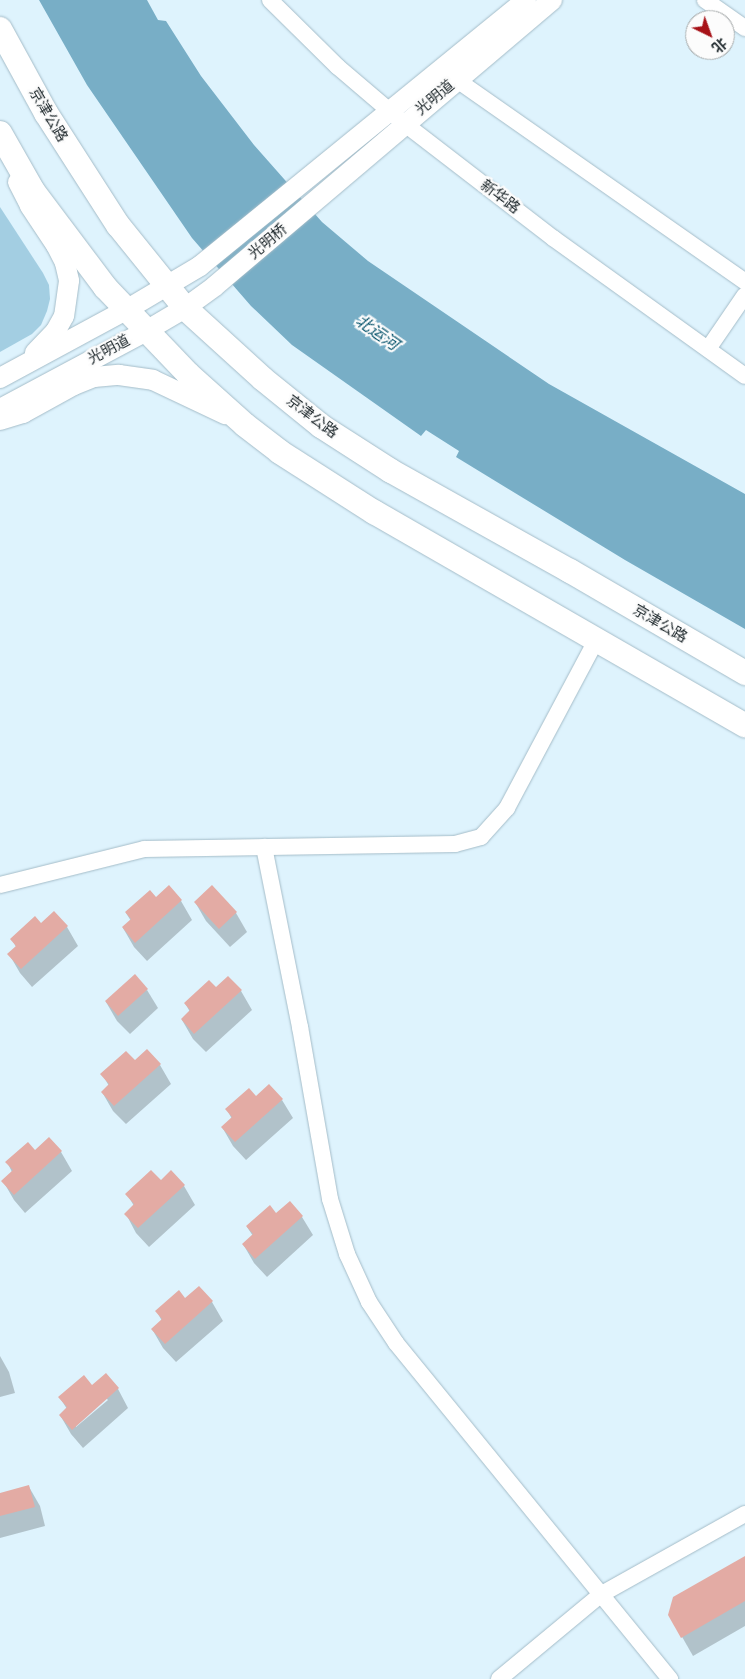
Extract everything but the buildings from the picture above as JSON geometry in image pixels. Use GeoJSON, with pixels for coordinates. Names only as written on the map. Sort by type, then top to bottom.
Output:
{"type":"FeatureCollection","features":[{"type":"Feature","properties":{"kind":"highway","name":"京津公路"},"geometry":{"type":"LineString","coordinates":[[0,29],[21,70],[77,165],[118,225],[185,308],[263,379],[321,426],[390,471],[570,571],[745,673]]}},
{"type":"Feature","properties":{"kind":"highway"},"geometry":{"type":"LineString","coordinates":[[0,133],[33,191],[105,286],[188,374],[245,426],[280,452],[374,512],[745,725]]}},
{"type":"Feature","properties":{"kind":"main road","name":"光明道"},"geometry":{"type":"LineString","coordinates":[[320,198],[401,115],[526,0]]}},
{"type":"Feature","properties":{"kind":"main road","name":"光明道"},"geometry":{"type":"LineString","coordinates":[[305,180],[401,115],[457,80],[552,0]]}},
{"type":"Feature","properties":{"kind":"main road"},"geometry":{"type":"LineString","coordinates":[[12,156],[19,185],[30,206],[56,245],[65,262],[70,281],[64,316],[55,332],[19,368]]}},
{"type":"Feature","properties":{"kind":"main road","name":"光明桥"},"geometry":{"type":"LineString","coordinates":[[200,266],[305,180]]}},
{"type":"Feature","properties":{"kind":"main road","name":"光明桥"},"geometry":{"type":"LineString","coordinates":[[215,286],[320,198]]}},
{"type":"Feature","properties":{"kind":"main road","name":"光明道"},"geometry":{"type":"LineString","coordinates":[[0,378],[126,310],[200,266]]}},
{"type":"Feature","properties":{"kind":"main road","name":"光明道"},"geometry":{"type":"LineString","coordinates":[[0,409],[146,331],[185,308],[215,286]]}},
{"type":"Feature","properties":{"kind":"main road"},"geometry":{"type":"LineString","coordinates":[[0,420],[23,413],[74,385],[94,377],[119,375],[143,378],[170,386],[245,426]]}},
{"type":"Feature","properties":{"kind":"street","name":"新华路"},"geometry":{"type":"LineString","coordinates":[[270,0],[338,67],[711,345],[745,376]]}},
{"type":"Feature","properties":{"kind":"street","name":"新华路"},"geometry":{"type":"LineString","coordinates":[[279,0],[401,115]]}},
{"type":"Feature","properties":{"kind":"street"},"geometry":{"type":"LineString","coordinates":[[705,0],[745,28]]}},
{"type":"Feature","properties":{"kind":"street"},"geometry":{"type":"LineString","coordinates":[[457,80],[745,282]]}},
{"type":"Feature","properties":{"kind":"street"},"geometry":{"type":"LineString","coordinates":[[711,345],[745,295]]}},
{"type":"Feature","properties":{"kind":"street","name":"新华路"},"geometry":{"type":"LineString","coordinates":[[711,345],[745,364]]}},
{"type":"Feature","properties":{"kind":"street"},"geometry":{"type":"LineString","coordinates":[[0,885],[144,849],[455,844],[481,837],[507,808],[598,639]]}},
{"type":"Feature","properties":{"kind":"street"},"geometry":{"type":"LineString","coordinates":[[264,847],[300,1026],[330,1199],[347,1254],[369,1302],[396,1344],[670,1679]]}},
{"type":"Feature","properties":{"kind":"street"},"geometry":{"type":"LineString","coordinates":[[499,1679],[600,1595],[745,1514]]}},
{"type":"Feature","properties":{"kind":"shaded area"},"geometry":{"type":"Polygon","coordinates":[[[0,207],[43,273],[49,285],[50,299],[41,325],[32,334],[0,352],[0,207]]]}},
{"type":"Feature","properties":{"kind":"water","name":"北运河"},"geometry":{"type":"Polygon","coordinates":[[[39,0],[147,0],[158,20],[166,21],[201,76],[254,145],[322,222],[368,261],[549,384],[745,494],[745,629],[625,560],[456,457],[459,451],[426,430],[421,436],[292,345],[251,306],[192,238],[87,85],[39,0]]]}}]}
